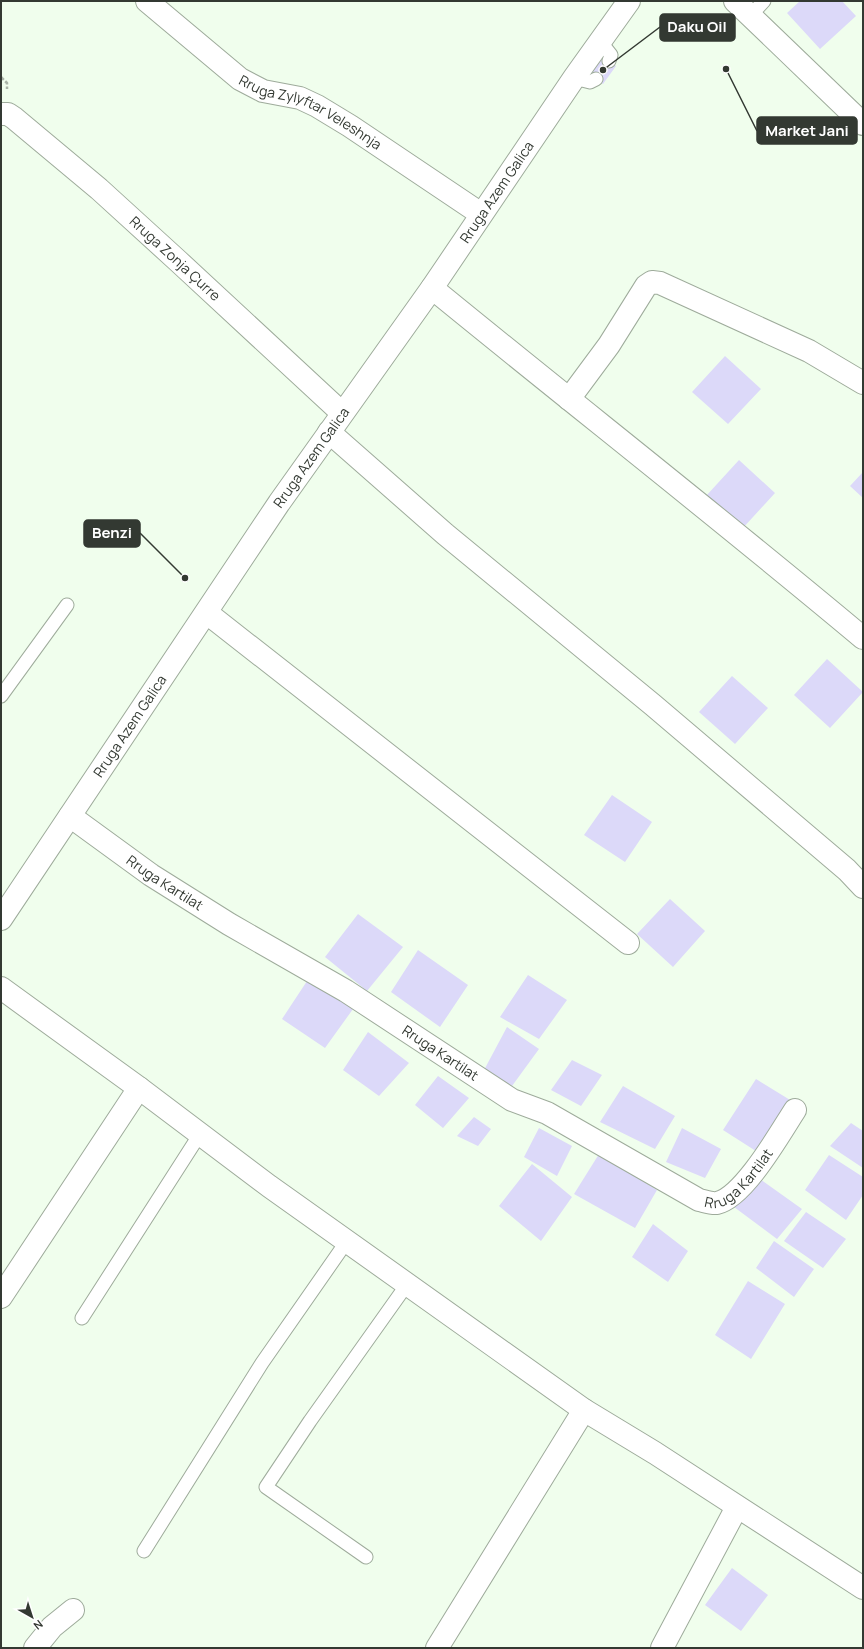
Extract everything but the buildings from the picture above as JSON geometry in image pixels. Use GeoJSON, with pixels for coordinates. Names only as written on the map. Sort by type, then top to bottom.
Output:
{"type":"FeatureCollection","features":[{"type":"Feature","properties":{"kind":"street","name":"Rruga Zylyftar Veleshnja"},"geometry":{"type":"LineString","coordinates":[[147,1],[240,79],[263,91],[300,98],[317,106],[350,126],[481,214]]}},
{"type":"Feature","properties":{"kind":"street","name":"Rruga Azem Galica"},"geometry":{"type":"LineString","coordinates":[[2,916],[280,503],[342,413],[432,288],[574,78],[629,1]]}},
{"type":"Feature","properties":{"kind":"street"},"geometry":{"type":"LineString","coordinates":[[735,1],[757,9],[863,124]]}},
{"type":"Feature","properties":{"kind":"street","name":"Rruga Zonja Çurre"},"geometry":{"type":"LineString","coordinates":[[1,114],[8,114],[14,118],[98,189],[342,413]]}},
{"type":"Feature","properties":{"kind":"street"},"geometry":{"type":"LineString","coordinates":[[569,400],[609,345],[646,286],[652,282],[660,283],[809,351],[863,383]]}},
{"type":"Feature","properties":{"kind":"street"},"geometry":{"type":"LineString","coordinates":[[432,288],[569,400],[739,535],[863,638]]}},
{"type":"Feature","properties":{"kind":"street"},"geometry":{"type":"LineString","coordinates":[[329,432],[444,534],[653,704],[847,870],[863,887]]}},
{"type":"Feature","properties":{"kind":"street"},"geometry":{"type":"LineString","coordinates":[[207,613],[628,942]]}},
{"type":"Feature","properties":{"kind":"street","name":"Rruga Kartilat"},"geometry":{"type":"LineString","coordinates":[[70,816],[151,875],[228,924],[346,992],[512,1100],[547,1113],[699,1200],[716,1204],[728,1199],[752,1174],[794,1110]]}},
{"type":"Feature","properties":{"kind":"street"},"geometry":{"type":"LineString","coordinates":[[1,988],[140,1088],[200,1134],[584,1410],[655,1453],[863,1588]]}},
{"type":"Feature","properties":{"kind":"street"},"geometry":{"type":"LineString","coordinates":[[1,1297],[140,1088]]}},
{"type":"Feature","properties":{"kind":"street"},"geometry":{"type":"LineString","coordinates":[[438,1648],[584,1410]]}},
{"type":"Feature","properties":{"kind":"street"},"geometry":{"type":"LineString","coordinates":[[662,1648],[737,1507]]}},
{"type":"Feature","properties":{"kind":"street"},"geometry":{"type":"LineString","coordinates":[[35,1648],[52,1627],[73,1610]]}},
{"type":"Feature","properties":{"kind":"lane"},"geometry":{"type":"LineString","coordinates":[[600,41],[610,55],[609,60]]}},
{"type":"Feature","properties":{"kind":"lane"},"geometry":{"type":"LineString","coordinates":[[574,78],[590,82],[596,79]]}},
{"type":"Feature","properties":{"kind":"lane"},"geometry":{"type":"LineString","coordinates":[[1,696],[67,605]]}},
{"type":"Feature","properties":{"kind":"lane"},"geometry":{"type":"LineString","coordinates":[[82,1318],[200,1134]]}},
{"type":"Feature","properties":{"kind":"lane"},"geometry":{"type":"LineString","coordinates":[[144,1551],[262,1363],[347,1240]]}},
{"type":"Feature","properties":{"kind":"lane"},"geometry":{"type":"LineString","coordinates":[[366,1556],[266,1487],[310,1421],[408,1283]]}},
{"type":"Feature","properties":{"kind":"place","name":"Market Jani"},"geometry":{"type":"Point","coordinates":[726,69]}},
{"type":"Feature","properties":{"kind":"place","name":"Daku Oil"},"geometry":{"type":"Point","coordinates":[603,70]}},
{"type":"Feature","properties":{"kind":"place","name":"Benzi"},"geometry":{"type":"Point","coordinates":[185,578]}}]}
